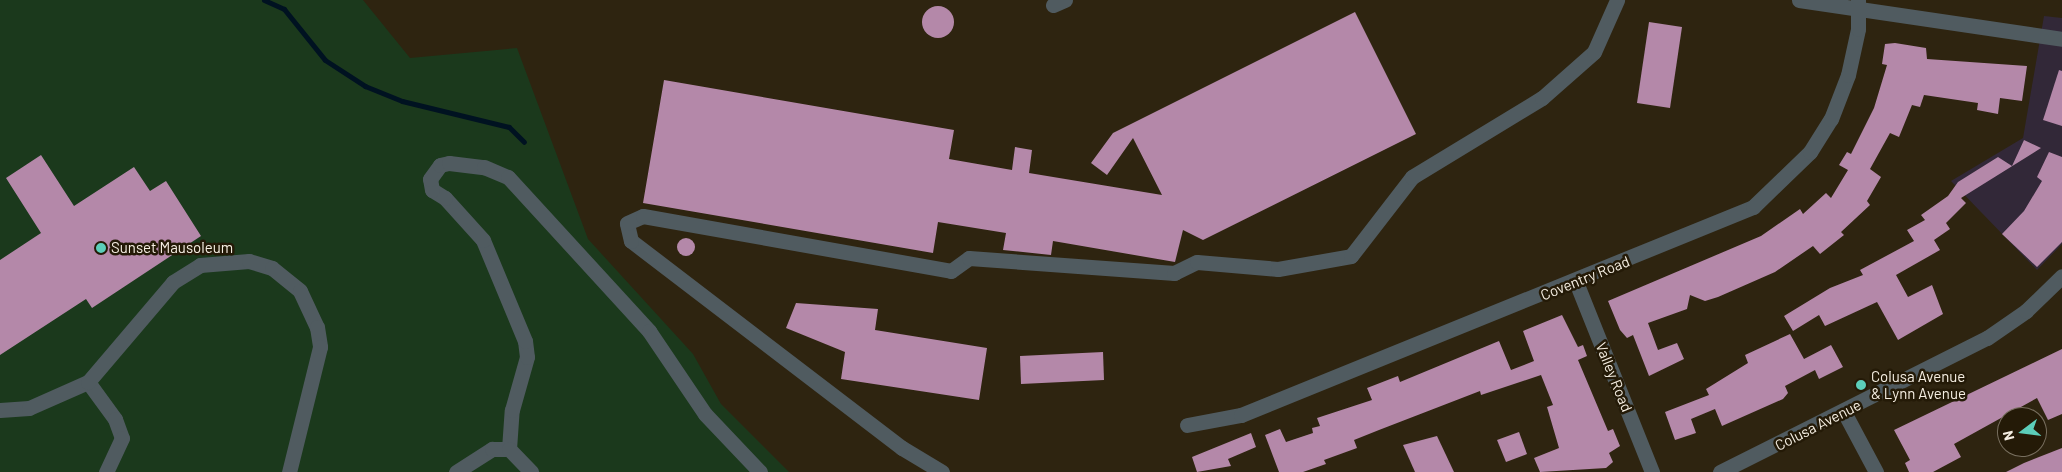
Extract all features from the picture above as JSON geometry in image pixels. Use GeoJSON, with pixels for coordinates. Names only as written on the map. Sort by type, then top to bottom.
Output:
{"type":"FeatureCollection","features":[{"type":"Feature","properties":{"kind":"street"},"geometry":{"type":"LineString","coordinates":[[942,472],[902,448],[631,241],[627,223],[644,216],[952,271],[969,258],[1174,273],[1197,262],[1278,269],[1351,256],[1412,177],[1542,98],[1594,52],[1617,0]]}},
{"type":"Feature","properties":{"kind":"street"},"geometry":{"type":"LineString","coordinates":[[1799,0],[1858,4],[2062,39]]}},
{"type":"Feature","properties":{"kind":"street","name":"Coventry Road"},"geometry":{"type":"LineString","coordinates":[[1187,425],[1241,415],[1725,222],[1753,207],[1781,183],[1810,152],[1831,119],[1848,75],[1858,4]]}},
{"type":"Feature","properties":{"kind":"street"},"geometry":{"type":"LineString","coordinates":[[509,449],[512,410],[527,357],[525,341],[483,240],[445,198],[432,190],[430,179],[440,166],[449,163],[484,167],[508,177],[649,331],[705,414],[760,472]]}},
{"type":"Feature","properties":{"kind":"street"},"geometry":{"type":"LineString","coordinates":[[0,410],[29,408],[88,382],[173,282],[209,264],[249,261],[272,268],[300,291],[310,307],[320,347],[289,472]]}},
{"type":"Feature","properties":{"kind":"street","name":"Colusa Avenue"},"geometry":{"type":"LineString","coordinates":[[1720,472],[1844,412],[1987,338],[2061,279]]}},
{"type":"Feature","properties":{"kind":"street","name":"Valley Road"},"geometry":{"type":"LineString","coordinates":[[1576,282],[1652,472]]}},
{"type":"Feature","properties":{"kind":"street"},"geometry":{"type":"LineString","coordinates":[[88,382],[115,419],[122,438],[106,472]]}},
{"type":"Feature","properties":{"kind":"street"},"geometry":{"type":"LineString","coordinates":[[1844,412],[1876,472]]}},
{"type":"Feature","properties":{"kind":"street"},"geometry":{"type":"LineString","coordinates":[[456,472],[492,449],[509,449],[531,472]]}},
{"type":"Feature","properties":{"kind":"shaded area"},"geometry":{"type":"Polygon","coordinates":[[[2044,16],[2062,18],[2062,244],[2037,270],[1951,181],[2023,138],[2044,16]]]}},
{"type":"Feature","properties":{"kind":"green space"},"geometry":{"type":"Polygon","coordinates":[[[0,0],[363,0],[410,58],[517,48],[588,239],[693,354],[721,404],[789,472],[0,472],[0,0]]]}},
{"type":"Feature","properties":{"kind":"building"},"geometry":{"type":"Polygon","coordinates":[[[938,6],[944,7],[949,11],[953,16],[953,28],[949,33],[944,37],[938,38],[932,37],[927,33],[923,28],[922,22],[923,16],[927,11],[932,7],[938,6]]]}},
{"type":"Feature","properties":{"kind":"building"},"geometry":{"type":"Polygon","coordinates":[[[1355,12],[1416,134],[1203,240],[1183,230],[1175,262],[1053,241],[1051,255],[1003,250],[1006,233],[938,222],[933,253],[643,203],[664,80],[954,130],[949,159],[1012,170],[1015,147],[1032,150],[1029,173],[1162,195],[1133,138],[1107,175],[1091,163],[1113,133],[1355,12]]]}},
{"type":"Feature","properties":{"kind":"building"},"geometry":{"type":"Polygon","coordinates":[[[1649,22],[1682,27],[1670,108],[1637,103],[1649,22]]]}},
{"type":"Feature","properties":{"kind":"building"},"geometry":{"type":"Polygon","coordinates":[[[1895,43],[1926,48],[1927,59],[2027,66],[2022,101],[2000,98],[1998,114],[1977,110],[1978,103],[1924,95],[1920,107],[1912,105],[1899,137],[1890,133],[1870,169],[1881,177],[1867,201],[1870,205],[1841,232],[1844,235],[1820,254],[1813,246],[1775,272],[1718,297],[1705,301],[1690,295],[1687,309],[1648,323],[1658,350],[1677,343],[1684,359],[1649,376],[1633,335],[1627,338],[1620,330],[1608,301],[1761,236],[1800,209],[1803,214],[1826,193],[1831,198],[1848,170],[1839,165],[1847,152],[1851,154],[1874,108],[1887,65],[1882,64],[1885,44],[1895,43]]]}},
{"type":"Feature","properties":{"kind":"building"},"geometry":{"type":"Polygon","coordinates":[[[2059,70],[2062,71],[2062,126],[2043,120],[2059,70]]]}},
{"type":"Feature","properties":{"kind":"building"},"geometry":{"type":"Polygon","coordinates":[[[2024,140],[2041,148],[1961,198],[1966,203],[1946,223],[1950,229],[1934,240],[1940,250],[1896,275],[1908,297],[1932,285],[1943,314],[1898,340],[1877,302],[1825,326],[1819,315],[1793,331],[1784,316],[1830,288],[1863,275],[1860,270],[1914,241],[1907,230],[1925,220],[1921,215],[1948,196],[1958,182],[1998,157],[2012,166],[2024,140]]]}},
{"type":"Feature","properties":{"kind":"building"},"geometry":{"type":"Polygon","coordinates":[[[2049,152],[2062,157],[2062,242],[2037,267],[2002,234],[2024,211],[2042,181],[2037,177],[2049,152]]]}},
{"type":"Feature","properties":{"kind":"building","name":"Sunset Mausoleum"},"geometry":{"type":"Polygon","coordinates":[[[41,155],[74,206],[134,167],[150,191],[166,181],[201,236],[92,308],[86,299],[0,355],[0,260],[41,233],[6,178],[41,155]]]}},
{"type":"Feature","properties":{"kind":"building"},"geometry":{"type":"Polygon","coordinates":[[[686,238],[692,241],[695,247],[692,253],[686,256],[680,253],[677,247],[680,241],[686,238]]]}},
{"type":"Feature","properties":{"kind":"building"},"geometry":{"type":"Polygon","coordinates":[[[796,303],[878,309],[875,330],[987,348],[979,400],[841,379],[845,352],[786,328],[796,303]]]}},
{"type":"Feature","properties":{"kind":"building"},"geometry":{"type":"Polygon","coordinates":[[[1562,315],[1578,347],[1583,345],[1587,356],[1578,360],[1608,431],[1613,429],[1620,446],[1609,453],[1613,462],[1606,468],[1540,472],[1534,458],[1559,448],[1547,407],[1553,405],[1541,375],[1481,395],[1480,391],[1354,440],[1357,448],[1324,460],[1326,464],[1303,472],[1279,472],[1265,435],[1280,429],[1286,442],[1313,433],[1312,428],[1320,426],[1317,418],[1372,400],[1367,388],[1398,376],[1400,382],[1499,341],[1511,370],[1534,361],[1523,331],[1562,315]]]}},
{"type":"Feature","properties":{"kind":"building"},"geometry":{"type":"Polygon","coordinates":[[[1790,334],[1804,359],[1831,345],[1843,367],[1819,379],[1815,370],[1785,386],[1788,393],[1783,399],[1722,426],[1715,409],[1691,419],[1696,433],[1675,440],[1665,412],[1709,395],[1706,389],[1748,363],[1745,355],[1790,334]]]}},
{"type":"Feature","properties":{"kind":"building"},"geometry":{"type":"Polygon","coordinates":[[[2062,349],[2062,414],[2048,420],[2047,407],[2042,407],[2037,398],[2021,407],[1997,407],[1997,420],[1954,444],[1961,457],[1933,472],[1909,472],[1905,463],[1910,460],[1894,430],[2062,349]]]}},
{"type":"Feature","properties":{"kind":"building"},"geometry":{"type":"Polygon","coordinates":[[[1103,352],[1104,380],[1021,384],[1020,356],[1103,352]]]}},
{"type":"Feature","properties":{"kind":"building"},"geometry":{"type":"Polygon","coordinates":[[[1519,432],[1527,454],[1506,462],[1497,440],[1519,432]]]}},
{"type":"Feature","properties":{"kind":"building"},"geometry":{"type":"Polygon","coordinates":[[[1251,433],[1256,447],[1228,459],[1231,466],[1197,472],[1192,457],[1251,433]]]}},
{"type":"Feature","properties":{"kind":"building"},"geometry":{"type":"Polygon","coordinates":[[[1437,436],[1454,472],[1415,472],[1403,445],[1437,436]]]}},
{"type":"Feature","properties":{"kind":"building"},"geometry":{"type":"Polygon","coordinates":[[[2062,448],[2062,472],[2006,472],[2039,457],[2047,457],[2047,454],[2062,448]]]}},
{"type":"Feature","properties":{"kind":"waterway"},"geometry":{"type":"LineString","coordinates":[[264,0],[284,9],[325,60],[365,86],[402,101],[509,127],[524,142]]}},
{"type":"Feature","properties":{"kind":"place","name":"Sunset Mausoleum"},"geometry":{"type":"Point","coordinates":[101,248]}},
{"type":"Feature","properties":{"kind":"place","name":"Colusa Avenue & Lynn Avenue"},"geometry":{"type":"Point","coordinates":[1861,385]}}]}
